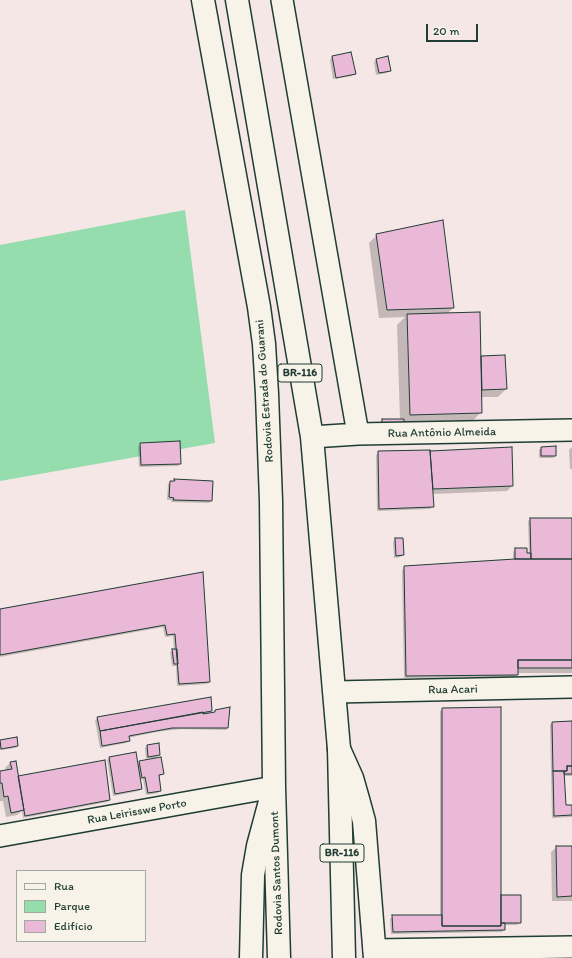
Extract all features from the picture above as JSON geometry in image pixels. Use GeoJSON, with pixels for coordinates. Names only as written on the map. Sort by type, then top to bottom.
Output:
{"type":"FeatureCollection","features":[{"type":"Feature","properties":{"kind":"main road","name":"Rodovia Estrada do Guarani"},"geometry":{"type":"LineString","coordinates":[[203,0],[259,308],[264,344],[271,501],[274,787]]}},
{"type":"Feature","properties":{"kind":"main road","name":"BR-116"},"geometry":{"type":"LineString","coordinates":[[238,0],[312,437],[339,749],[344,958]]}},
{"type":"Feature","properties":{"kind":"main road","name":"BR-116"},"geometry":{"type":"LineString","coordinates":[[339,749],[352,778],[364,821],[374,954]]}},
{"type":"Feature","properties":{"kind":"main road","name":"BR-116"},"geometry":{"type":"LineString","coordinates":[[251,958],[253,875],[258,846],[274,787]]}},
{"type":"Feature","properties":{"kind":"main road","name":"Rodovia Santos Dumont"},"geometry":{"type":"LineString","coordinates":[[274,787],[279,958]]}},
{"type":"Feature","properties":{"kind":"street"},"geometry":{"type":"LineString","coordinates":[[282,0],[358,434]]}},
{"type":"Feature","properties":{"kind":"street","name":"Rua Antônio Almeida"},"geometry":{"type":"LineString","coordinates":[[312,437],[358,434],[572,430]]}},
{"type":"Feature","properties":{"kind":"street","name":"Rua Acari"},"geometry":{"type":"LineString","coordinates":[[335,692],[572,687]]}},
{"type":"Feature","properties":{"kind":"street","name":"Rua Leirisswe Porto"},"geometry":{"type":"LineString","coordinates":[[0,836],[274,787]]}},
{"type":"Feature","properties":{"kind":"street"},"geometry":{"type":"LineString","coordinates":[[374,954],[572,947]]}},
{"type":"Feature","properties":{"kind":"green space"},"geometry":{"type":"Polygon","coordinates":[[[185,210],[215,443],[0,481],[0,245],[185,210]]]}},
{"type":"Feature","properties":{"kind":"building"},"geometry":{"type":"Polygon","coordinates":[[[351,52],[356,74],[336,78],[332,56],[351,52]]]}},
{"type":"Feature","properties":{"kind":"building"},"geometry":{"type":"Polygon","coordinates":[[[388,56],[391,71],[379,73],[376,59],[388,56]]]}},
{"type":"Feature","properties":{"kind":"building"},"geometry":{"type":"Polygon","coordinates":[[[443,220],[454,308],[387,310],[376,234],[443,220]]]}},
{"type":"Feature","properties":{"kind":"building"},"geometry":{"type":"Polygon","coordinates":[[[480,312],[482,413],[410,415],[407,314],[480,312]]]}},
{"type":"Feature","properties":{"kind":"building"},"geometry":{"type":"Polygon","coordinates":[[[505,355],[507,389],[482,390],[481,356],[505,355]]]}},
{"type":"Feature","properties":{"kind":"building"},"geometry":{"type":"Polygon","coordinates":[[[382,419],[404,419],[404,429],[382,428],[382,419]]]}},
{"type":"Feature","properties":{"kind":"building"},"geometry":{"type":"Polygon","coordinates":[[[180,441],[181,464],[141,465],[140,443],[180,441]]]}},
{"type":"Feature","properties":{"kind":"building"},"geometry":{"type":"Polygon","coordinates":[[[556,446],[556,456],[541,456],[541,447],[556,446]]]}},
{"type":"Feature","properties":{"kind":"building"},"geometry":{"type":"Polygon","coordinates":[[[512,447],[513,486],[433,489],[430,451],[512,447]]]}},
{"type":"Feature","properties":{"kind":"building"},"geometry":{"type":"Polygon","coordinates":[[[430,450],[434,507],[379,509],[378,451],[430,450]]]}},
{"type":"Feature","properties":{"kind":"building"},"geometry":{"type":"Polygon","coordinates":[[[174,479],[213,481],[212,501],[173,500],[174,498],[169,497],[170,481],[175,481],[174,479]]]}},
{"type":"Feature","properties":{"kind":"building"},"geometry":{"type":"Polygon","coordinates":[[[530,518],[572,518],[572,559],[531,559],[530,518]]]}},
{"type":"Feature","properties":{"kind":"building"},"geometry":{"type":"Polygon","coordinates":[[[395,538],[403,538],[404,555],[396,556],[395,538]]]}},
{"type":"Feature","properties":{"kind":"building"},"geometry":{"type":"Polygon","coordinates":[[[515,548],[527,548],[527,553],[531,553],[531,559],[515,559],[515,548]]]}},
{"type":"Feature","properties":{"kind":"building"},"geometry":{"type":"Polygon","coordinates":[[[515,559],[572,559],[572,660],[518,660],[518,675],[406,676],[404,566],[515,559]]]}},
{"type":"Feature","properties":{"kind":"building"},"geometry":{"type":"Polygon","coordinates":[[[203,572],[210,682],[179,684],[175,634],[167,635],[165,625],[0,655],[0,609],[203,572]]]}},
{"type":"Feature","properties":{"kind":"building"},"geometry":{"type":"Polygon","coordinates":[[[172,649],[177,649],[178,664],[174,664],[172,649]]]}},
{"type":"Feature","properties":{"kind":"building"},"geometry":{"type":"Polygon","coordinates":[[[518,660],[572,660],[572,668],[518,668],[518,660]]]}},
{"type":"Feature","properties":{"kind":"building"},"geometry":{"type":"Polygon","coordinates":[[[211,697],[212,711],[100,731],[97,717],[211,697]]]}},
{"type":"Feature","properties":{"kind":"building"},"geometry":{"type":"Polygon","coordinates":[[[230,707],[228,728],[172,728],[129,736],[130,741],[102,746],[100,731],[203,712],[203,714],[215,712],[215,710],[230,707]]]}},
{"type":"Feature","properties":{"kind":"building"},"geometry":{"type":"Polygon","coordinates":[[[501,707],[501,926],[442,926],[442,708],[501,707]]]}},
{"type":"Feature","properties":{"kind":"building"},"geometry":{"type":"Polygon","coordinates":[[[572,721],[572,766],[567,766],[567,771],[553,771],[552,722],[572,721]]]}},
{"type":"Feature","properties":{"kind":"building"},"geometry":{"type":"Polygon","coordinates":[[[17,737],[18,746],[1,749],[0,740],[17,737]]]}},
{"type":"Feature","properties":{"kind":"building"},"geometry":{"type":"Polygon","coordinates":[[[159,743],[160,755],[148,757],[147,745],[159,743]]]}},
{"type":"Feature","properties":{"kind":"building"},"geometry":{"type":"Polygon","coordinates":[[[136,752],[142,789],[115,794],[109,757],[136,752]]]}},
{"type":"Feature","properties":{"kind":"building"},"geometry":{"type":"Polygon","coordinates":[[[161,757],[164,774],[159,775],[161,791],[148,793],[145,777],[142,778],[139,761],[161,757]]]}},
{"type":"Feature","properties":{"kind":"building"},"geometry":{"type":"Polygon","coordinates":[[[105,760],[110,800],[25,816],[18,776],[105,760]]]}},
{"type":"Feature","properties":{"kind":"building"},"geometry":{"type":"Polygon","coordinates":[[[16,761],[24,810],[11,813],[8,796],[4,797],[2,783],[0,783],[0,771],[12,769],[10,762],[16,761]]]}},
{"type":"Feature","properties":{"kind":"building"},"geometry":{"type":"Polygon","coordinates":[[[567,766],[572,766],[572,774],[564,774],[564,771],[567,771],[567,766]]]}},
{"type":"Feature","properties":{"kind":"building"},"geometry":{"type":"Polygon","coordinates":[[[553,771],[564,771],[566,805],[572,805],[572,815],[554,816],[553,771]]]}},
{"type":"Feature","properties":{"kind":"building"},"geometry":{"type":"Polygon","coordinates":[[[556,846],[572,846],[572,896],[557,897],[556,846]]]}},
{"type":"Feature","properties":{"kind":"building"},"geometry":{"type":"Polygon","coordinates":[[[501,895],[521,895],[521,923],[501,923],[501,895]]]}},
{"type":"Feature","properties":{"kind":"building"},"geometry":{"type":"Polygon","coordinates":[[[392,915],[442,915],[442,926],[501,926],[501,923],[505,923],[505,930],[393,932],[392,915]]]}}]}
